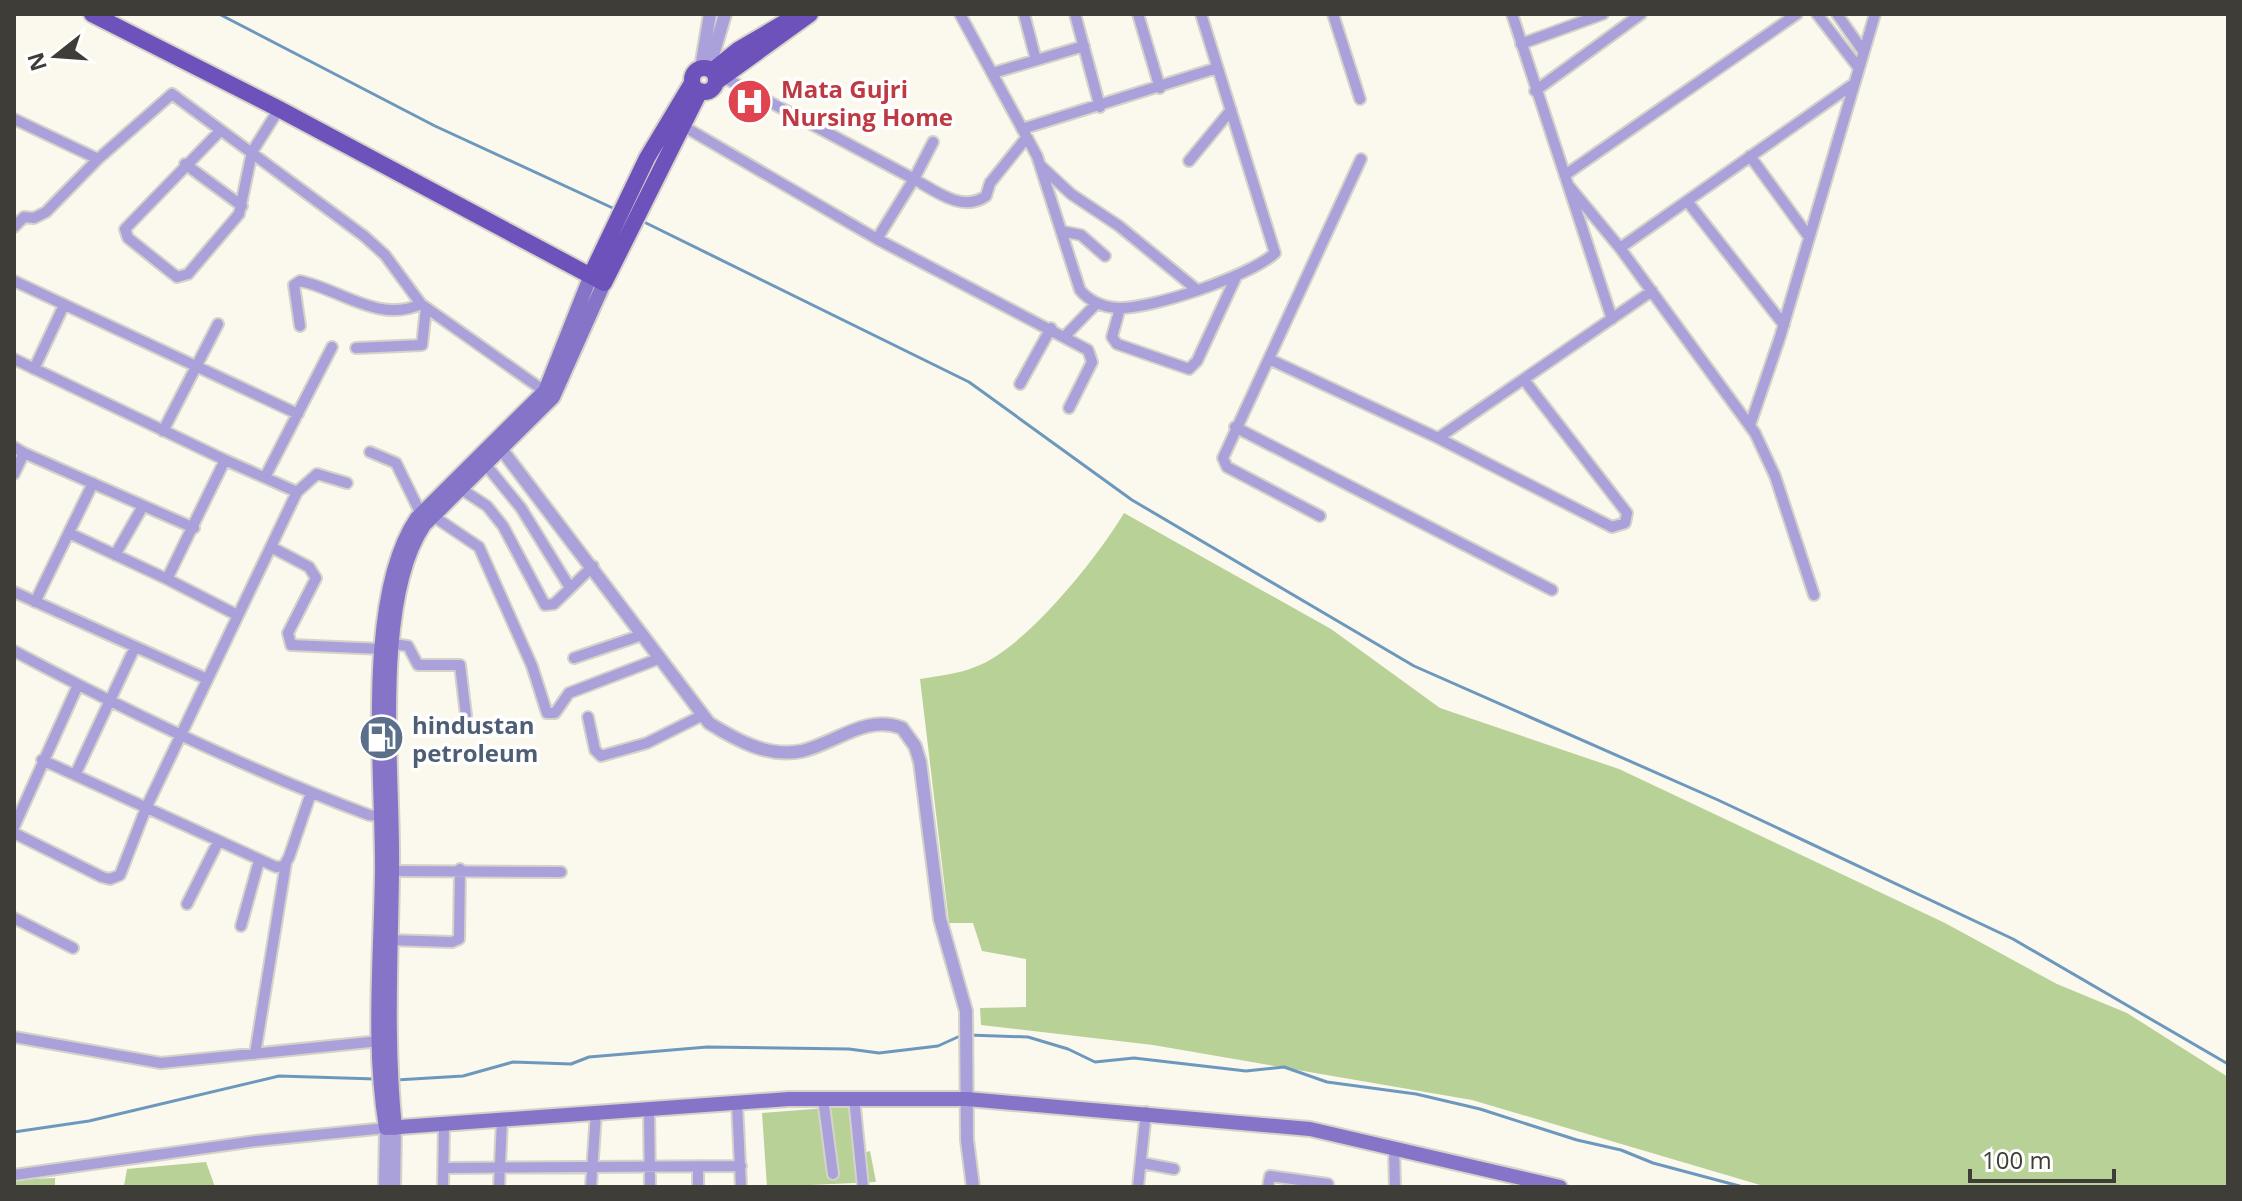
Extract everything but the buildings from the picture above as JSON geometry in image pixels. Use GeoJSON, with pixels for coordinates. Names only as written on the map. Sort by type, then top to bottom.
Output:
{"type":"FeatureCollection","features":[{"type":"Feature","properties":{"kind":"main road"},"geometry":{"type":"LineString","coordinates":[[92,14],[279,109],[597,279]]}},
{"type":"Feature","properties":{"kind":"main road"},"geometry":{"type":"LineString","coordinates":[[696,87],[712,89],[712,73],[738,50],[802,14]]}},
{"type":"Feature","properties":{"kind":"main road"},"geometry":{"type":"LineString","coordinates":[[712,73],[810,14]]}},
{"type":"Feature","properties":{"kind":"main road"},"geometry":{"type":"LineString","coordinates":[[640,189],[683,126],[696,87]]}},
{"type":"Feature","properties":{"kind":"main road"},"geometry":{"type":"LineString","coordinates":[[385,1065],[380,1041],[388,646],[393,566],[403,539],[549,394],[597,279],[640,189],[696,87]]}},
{"type":"Feature","properties":{"kind":"main road"},"geometry":{"type":"LineString","coordinates":[[427,515],[461,489],[486,465],[499,446]]}},
{"type":"Feature","properties":{"kind":"main road"},"geometry":{"type":"LineString","coordinates":[[386,817],[392,871],[385,1065],[390,1128],[823,1098],[967,1099],[1146,1112],[1310,1129],[1560,1187]]}},
{"type":"Feature","properties":{"kind":"street"},"geometry":{"type":"LineString","coordinates":[[710,14],[712,73]]}},
{"type":"Feature","properties":{"kind":"street"},"geometry":{"type":"LineString","coordinates":[[712,73],[725,14]]}},
{"type":"Feature","properties":{"kind":"street"},"geometry":{"type":"LineString","coordinates":[[960,14],[1040,165],[1080,290],[1096,304],[1120,308],[1236,277],[1271,256],[1276,248],[1201,14]]}},
{"type":"Feature","properties":{"kind":"street"},"geometry":{"type":"LineString","coordinates":[[1024,14],[1036,60]]}},
{"type":"Feature","properties":{"kind":"street"},"geometry":{"type":"LineString","coordinates":[[1075,14],[1100,107]]}},
{"type":"Feature","properties":{"kind":"street"},"geometry":{"type":"LineString","coordinates":[[1138,14],[1160,88]]}},
{"type":"Feature","properties":{"kind":"street"},"geometry":{"type":"LineString","coordinates":[[1333,14],[1360,99]]}},
{"type":"Feature","properties":{"kind":"street"},"geometry":{"type":"LineString","coordinates":[[1512,14],[1612,319]]}},
{"type":"Feature","properties":{"kind":"street"},"geometry":{"type":"LineString","coordinates":[[1521,44],[1603,14]]}},
{"type":"Feature","properties":{"kind":"street"},"geometry":{"type":"LineString","coordinates":[[1535,91],[1641,14]]}},
{"type":"Feature","properties":{"kind":"street"},"geometry":{"type":"LineString","coordinates":[[1566,180],[1797,14]]}},
{"type":"Feature","properties":{"kind":"street"},"geometry":{"type":"LineString","coordinates":[[1817,14],[1858,67]]}},
{"type":"Feature","properties":{"kind":"street"},"geometry":{"type":"LineString","coordinates":[[1837,14],[1863,51]]}},
{"type":"Feature","properties":{"kind":"street"},"geometry":{"type":"LineString","coordinates":[[1750,425],[1784,325],[1875,14]]}},
{"type":"Feature","properties":{"kind":"street"},"geometry":{"type":"LineString","coordinates":[[993,73],[1084,46]]}},
{"type":"Feature","properties":{"kind":"street"},"geometry":{"type":"LineString","coordinates":[[712,73],[950,200],[984,199],[990,183],[1025,133],[1217,68]]}},
{"type":"Feature","properties":{"kind":"street"},"geometry":{"type":"LineString","coordinates":[[1620,248],[1852,85]]}},
{"type":"Feature","properties":{"kind":"street"},"geometry":{"type":"LineString","coordinates":[[14,227],[24,217],[46,212],[98,159],[172,94],[364,236],[385,255],[423,306],[549,394]]}},
{"type":"Feature","properties":{"kind":"street"},"geometry":{"type":"LineString","coordinates":[[220,131],[185,164],[124,233],[172,275],[181,278],[224,234],[242,206],[252,152],[279,109]]}},
{"type":"Feature","properties":{"kind":"street"},"geometry":{"type":"LineString","coordinates":[[1189,161],[1231,110]]}},
{"type":"Feature","properties":{"kind":"street"},"geometry":{"type":"LineString","coordinates":[[14,119],[98,159]]}},
{"type":"Feature","properties":{"kind":"street"},"geometry":{"type":"LineString","coordinates":[[683,126],[877,239],[1088,350],[1092,357],[1069,408]]}},
{"type":"Feature","properties":{"kind":"street"},"geometry":{"type":"LineString","coordinates":[[877,239],[933,142]]}},
{"type":"Feature","properties":{"kind":"street"},"geometry":{"type":"LineString","coordinates":[[1750,156],[1809,237]]}},
{"type":"Feature","properties":{"kind":"street"},"geometry":{"type":"LineString","coordinates":[[1320,516],[1227,467],[1223,458],[1361,159]]}},
{"type":"Feature","properties":{"kind":"street"},"geometry":{"type":"LineString","coordinates":[[185,164],[242,206]]}},
{"type":"Feature","properties":{"kind":"street"},"geometry":{"type":"LineString","coordinates":[[1040,165],[1071,194],[1119,226],[1196,289]]}},
{"type":"Feature","properties":{"kind":"street"},"geometry":{"type":"LineString","coordinates":[[1566,180],[1750,425],[1775,476],[1814,595]]}},
{"type":"Feature","properties":{"kind":"street"},"geometry":{"type":"LineString","coordinates":[[1687,201],[1784,325]]}},
{"type":"Feature","properties":{"kind":"street"},"geometry":{"type":"LineString","coordinates":[[1061,231],[1081,235],[1105,256]]}},
{"type":"Feature","properties":{"kind":"street"},"geometry":{"type":"LineString","coordinates":[[1120,308],[1112,332],[1114,342],[1189,369],[1197,361],[1236,277]]}},
{"type":"Feature","properties":{"kind":"street"},"geometry":{"type":"LineString","coordinates":[[14,281],[298,414]]}},
{"type":"Feature","properties":{"kind":"street"},"geometry":{"type":"LineString","coordinates":[[300,326],[294,285],[300,281],[381,310],[423,306]]}},
{"type":"Feature","properties":{"kind":"street"},"geometry":{"type":"LineString","coordinates":[[1438,438],[1652,291]]}},
{"type":"Feature","properties":{"kind":"street"},"geometry":{"type":"LineString","coordinates":[[1065,336],[1096,304]]}},
{"type":"Feature","properties":{"kind":"street"},"geometry":{"type":"LineString","coordinates":[[34,369],[64,305]]}},
{"type":"Feature","properties":{"kind":"street"},"geometry":{"type":"LineString","coordinates":[[356,348],[422,345],[423,306]]}},
{"type":"Feature","properties":{"kind":"street"},"geometry":{"type":"LineString","coordinates":[[163,431],[218,324]]}},
{"type":"Feature","properties":{"kind":"street"},"geometry":{"type":"LineString","coordinates":[[1020,384],[1051,328]]}},
{"type":"Feature","properties":{"kind":"street"},"geometry":{"type":"LineString","coordinates":[[265,477],[332,347]]}},
{"type":"Feature","properties":{"kind":"street"},"geometry":{"type":"LineString","coordinates":[[14,359],[297,492]]}},
{"type":"Feature","properties":{"kind":"street"},"geometry":{"type":"LineString","coordinates":[[1269,359],[1438,438],[1612,527],[1625,523],[1627,513],[1525,381]]}},
{"type":"Feature","properties":{"kind":"street"},"geometry":{"type":"LineString","coordinates":[[1235,427],[1552,590]]}},
{"type":"Feature","properties":{"kind":"street"},"geometry":{"type":"LineString","coordinates":[[499,446],[593,566],[701,716],[757,749],[790,752],[802,751],[869,725],[883,723],[902,728],[920,762],[940,919],[968,1027],[967,1099],[973,1187]]}},
{"type":"Feature","properties":{"kind":"street"},"geometry":{"type":"LineString","coordinates":[[14,474],[19,450],[194,528]]}},
{"type":"Feature","properties":{"kind":"street"},"geometry":{"type":"LineString","coordinates":[[370,452],[396,463],[427,515],[479,547],[532,666],[547,713],[555,713],[569,693],[658,659]]}},
{"type":"Feature","properties":{"kind":"street"},"geometry":{"type":"LineString","coordinates":[[167,579],[225,460]]}},
{"type":"Feature","properties":{"kind":"street"},"geometry":{"type":"LineString","coordinates":[[486,465],[521,508],[569,586]]}},
{"type":"Feature","properties":{"kind":"street"},"geometry":{"type":"LineString","coordinates":[[14,833],[102,877],[115,878],[123,869],[146,808],[297,492],[317,474],[347,483]]}},
{"type":"Feature","properties":{"kind":"street"},"geometry":{"type":"LineString","coordinates":[[35,602],[71,534],[93,483]]}},
{"type":"Feature","properties":{"kind":"street"},"geometry":{"type":"LineString","coordinates":[[461,489],[487,506],[503,526],[545,605],[554,604],[569,586],[593,566]]}},
{"type":"Feature","properties":{"kind":"street"},"geometry":{"type":"LineString","coordinates":[[115,555],[143,506]]}},
{"type":"Feature","properties":{"kind":"street"},"geometry":{"type":"LineString","coordinates":[[71,534],[237,615]]}},
{"type":"Feature","properties":{"kind":"street"},"geometry":{"type":"LineString","coordinates":[[271,547],[315,574],[288,633],[291,645],[408,646],[418,665],[460,665],[466,715]]}},
{"type":"Feature","properties":{"kind":"street"},"geometry":{"type":"LineString","coordinates":[[14,592],[207,679]]}},
{"type":"Feature","properties":{"kind":"street"},"geometry":{"type":"LineString","coordinates":[[574,658],[642,635]]}},
{"type":"Feature","properties":{"kind":"street"},"geometry":{"type":"LineString","coordinates":[[75,775],[135,647]]}},
{"type":"Feature","properties":{"kind":"street"},"geometry":{"type":"LineString","coordinates":[[14,651],[180,737],[311,793],[386,817]]}},
{"type":"Feature","properties":{"kind":"street"},"geometry":{"type":"LineString","coordinates":[[14,827],[78,685]]}},
{"type":"Feature","properties":{"kind":"street"},"geometry":{"type":"LineString","coordinates":[[588,717],[595,750],[601,756],[647,743],[701,716]]}},
{"type":"Feature","properties":{"kind":"street"},"geometry":{"type":"LineString","coordinates":[[42,760],[259,861],[276,867],[286,863]]}},
{"type":"Feature","properties":{"kind":"street"},"geometry":{"type":"LineString","coordinates":[[255,1054],[286,863],[311,793]]}},
{"type":"Feature","properties":{"kind":"street"},"geometry":{"type":"LineString","coordinates":[[187,904],[218,842]]}},
{"type":"Feature","properties":{"kind":"street"},"geometry":{"type":"LineString","coordinates":[[241,926],[259,861]]}},
{"type":"Feature","properties":{"kind":"street"},"geometry":{"type":"LineString","coordinates":[[392,871],[460,869],[561,872]]}},
{"type":"Feature","properties":{"kind":"street"},"geometry":{"type":"LineString","coordinates":[[389,940],[457,941],[461,935],[460,869]]}},
{"type":"Feature","properties":{"kind":"street"},"geometry":{"type":"LineString","coordinates":[[14,918],[73,948]]}},
{"type":"Feature","properties":{"kind":"street"},"geometry":{"type":"LineString","coordinates":[[14,1037],[151,1063],[380,1041]]}},
{"type":"Feature","properties":{"kind":"street"},"geometry":{"type":"LineString","coordinates":[[823,1098],[833,1174]]}},
{"type":"Feature","properties":{"kind":"street"},"geometry":{"type":"LineString","coordinates":[[854,1098],[863,1187]]}},
{"type":"Feature","properties":{"kind":"street"},"geometry":{"type":"LineString","coordinates":[[737,1103],[741,1187]]}},
{"type":"Feature","properties":{"kind":"street"},"geometry":{"type":"LineString","coordinates":[[649,1109],[650,1187]]}},
{"type":"Feature","properties":{"kind":"street"},"geometry":{"type":"LineString","coordinates":[[1138,1187],[1146,1112]]}},
{"type":"Feature","properties":{"kind":"street"},"geometry":{"type":"LineString","coordinates":[[591,1187],[596,1113]]}},
{"type":"Feature","properties":{"kind":"street"},"geometry":{"type":"LineString","coordinates":[[499,1187],[502,1120]]}},
{"type":"Feature","properties":{"kind":"street"},"geometry":{"type":"LineString","coordinates":[[443,1187],[444,1124]]}},
{"type":"Feature","properties":{"kind":"street"},"geometry":{"type":"LineString","coordinates":[[14,1175],[256,1141],[390,1128]]}},
{"type":"Feature","properties":{"kind":"street"},"geometry":{"type":"LineString","coordinates":[[385,1187],[390,1128]]}},
{"type":"Feature","properties":{"kind":"street"},"geometry":{"type":"LineString","coordinates":[[390,1128],[394,1187]]}},
{"type":"Feature","properties":{"kind":"street"},"geometry":{"type":"LineString","coordinates":[[1394,1148],[1395,1187]]}},
{"type":"Feature","properties":{"kind":"street"},"geometry":{"type":"LineString","coordinates":[[1142,1163],[1174,1169]]}},
{"type":"Feature","properties":{"kind":"street"},"geometry":{"type":"LineString","coordinates":[[444,1168],[741,1166]]}},
{"type":"Feature","properties":{"kind":"street"},"geometry":{"type":"LineString","coordinates":[[698,1167],[698,1187]]}},
{"type":"Feature","properties":{"kind":"street"},"geometry":{"type":"LineString","coordinates":[[1268,1187],[1270,1176],[1328,1184],[1327,1187]]}},
{"type":"Feature","properties":{"kind":"green space"},"geometry":{"type":"Polygon","coordinates":[[[1124,513],[1331,629],[1440,708],[1619,769],[1945,923],[2057,984],[2127,1013],[2228,1077],[2228,1187],[1767,1187],[1472,1100],[1153,1045],[981,1025],[980,1008],[1026,1007],[1026,959],[982,951],[973,923],[949,923],[920,679],[975,667],[1015,642],[1078,577],[1124,513]]]}},
{"type":"Feature","properties":{"kind":"green space"},"geometry":{"type":"Polygon","coordinates":[[[852,1106],[859,1154],[870,1151],[876,1182],[767,1187],[762,1113],[852,1106]]]}},
{"type":"Feature","properties":{"kind":"green space"},"geometry":{"type":"Polygon","coordinates":[[[206,1162],[215,1187],[121,1187],[124,1186],[127,1169],[206,1162]]]}},
{"type":"Feature","properties":{"kind":"green space"},"geometry":{"type":"Polygon","coordinates":[[[55,1178],[55,1187],[14,1187],[14,1180],[55,1178]]]}},
{"type":"Feature","properties":{"kind":"waterway"},"geometry":{"type":"LineString","coordinates":[[219,14],[435,126],[617,210]]}},
{"type":"Feature","properties":{"kind":"waterway"},"geometry":{"type":"LineString","coordinates":[[642,221],[969,382],[1132,500],[1414,666],[1718,800],[2013,939],[2228,1064]]}},
{"type":"Feature","properties":{"kind":"waterway"},"geometry":{"type":"LineString","coordinates":[[968,1035],[1028,1037],[1068,1049],[1095,1062],[1134,1058],[1246,1071],[1284,1067],[1327,1082],[1416,1094],[1480,1109],[1577,1140],[1621,1150],[1653,1163],[1743,1187]]}},
{"type":"Feature","properties":{"kind":"waterway"},"geometry":{"type":"LineString","coordinates":[[396,1080],[463,1076],[513,1062],[571,1064],[589,1057],[707,1047],[849,1049],[879,1053],[938,1046],[960,1036]]}},
{"type":"Feature","properties":{"kind":"waterway"},"geometry":{"type":"LineString","coordinates":[[14,1132],[89,1121],[279,1076],[376,1079]]}},
{"type":"Feature","properties":{"kind":"place","name":"Mata Gujri Nursing Home"},"geometry":{"type":"Point","coordinates":[750,102]}},
{"type":"Feature","properties":{"kind":"place","name":"hindustan petroleum"},"geometry":{"type":"Point","coordinates":[381,738]}}]}
